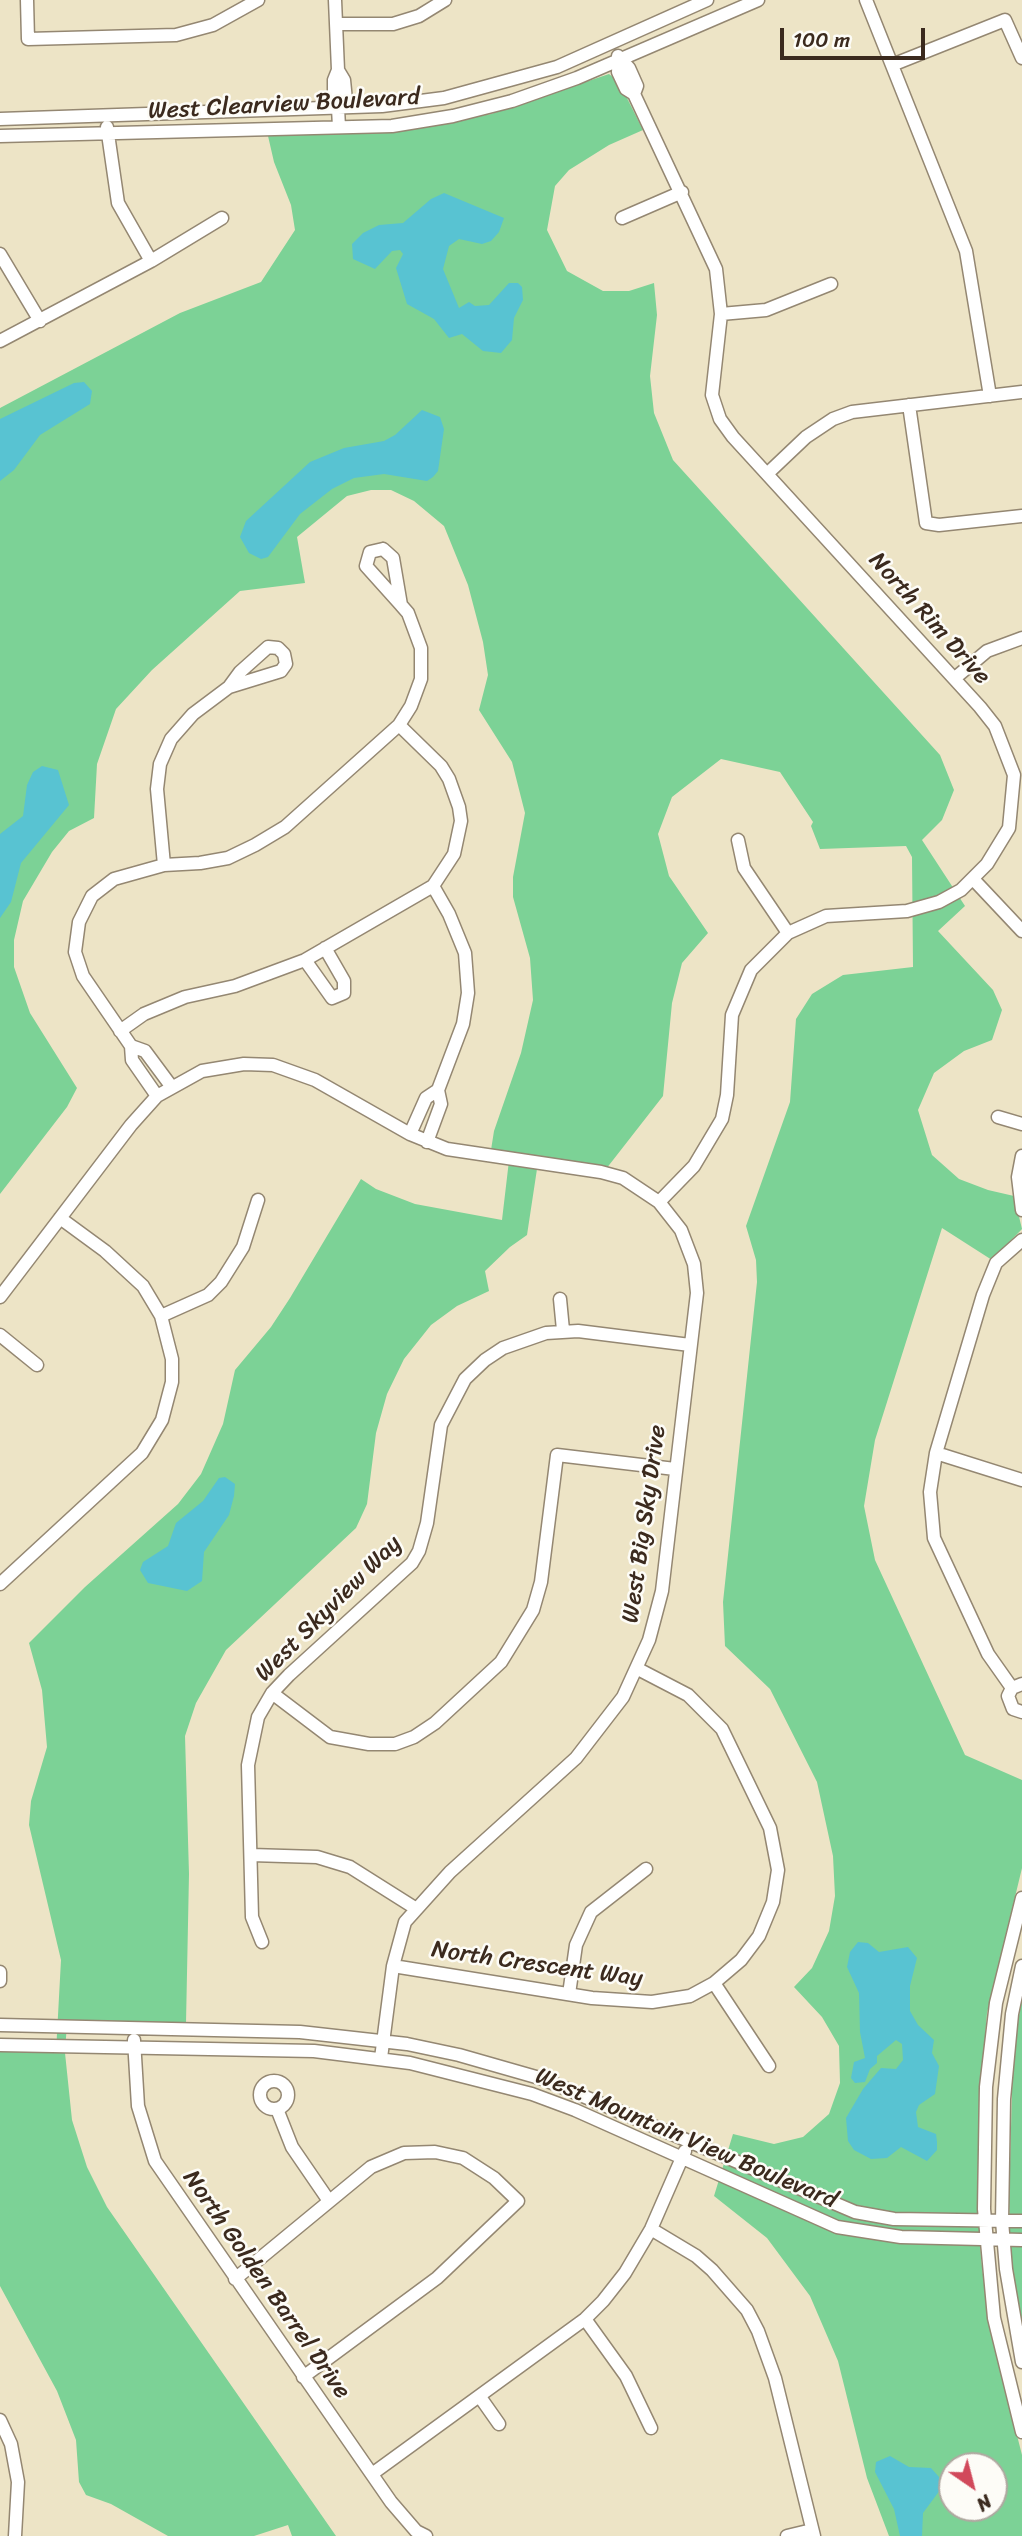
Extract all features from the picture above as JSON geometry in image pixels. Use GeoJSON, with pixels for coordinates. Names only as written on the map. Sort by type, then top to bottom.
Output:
{"type":"FeatureCollection","features":[{"type":"Feature","properties":{"kind":"street"},"geometry":{"type":"LineString","coordinates":[[27,0],[28,39],[176,35],[213,25],[258,0]]}},
{"type":"Feature","properties":{"kind":"street"},"geometry":{"type":"LineString","coordinates":[[335,0],[338,70],[334,97],[338,108],[339,127]]}},
{"type":"Feature","properties":{"kind":"street"},"geometry":{"type":"LineString","coordinates":[[337,24],[393,24],[419,16],[445,0]]}},
{"type":"Feature","properties":{"kind":"street","name":"West Clearview Boulevard"},"geometry":{"type":"LineString","coordinates":[[0,119],[338,108],[444,98],[505,84],[576,60],[708,0]]}},
{"type":"Feature","properties":{"kind":"street","name":"West Clearview Boulevard"},"geometry":{"type":"LineString","coordinates":[[0,136],[392,126],[453,116],[512,101],[583,76],[758,0]]}},
{"type":"Feature","properties":{"kind":"street"},"geometry":{"type":"LineString","coordinates":[[866,0],[966,251],[990,396]]}},
{"type":"Feature","properties":{"kind":"street"},"geometry":{"type":"LineString","coordinates":[[892,65],[1005,20],[1022,58]]}},
{"type":"Feature","properties":{"kind":"street","name":"North Rim Drive"},"geometry":{"type":"LineString","coordinates":[[612,44],[620,60],[629,68],[637,86],[634,94],[716,269],[721,314],[712,395],[727,428],[956,678],[995,726],[1018,775],[1009,828],[999,848],[974,880],[961,890],[926,906],[907,911],[826,915],[788,933],[751,970],[737,997],[729,1033],[727,1094],[715,1135],[694,1166],[659,1202]]}},
{"type":"Feature","properties":{"kind":"street"},"geometry":{"type":"LineString","coordinates":[[107,115],[107,134],[118,203],[151,261]]}},
{"type":"Feature","properties":{"kind":"street"},"geometry":{"type":"LineString","coordinates":[[622,218],[682,192]]}},
{"type":"Feature","properties":{"kind":"street"},"geometry":{"type":"LineString","coordinates":[[0,341],[151,261],[222,218]]}},
{"type":"Feature","properties":{"kind":"street"},"geometry":{"type":"LineString","coordinates":[[0,254],[40,321]]}},
{"type":"Feature","properties":{"kind":"street"},"geometry":{"type":"LineString","coordinates":[[721,314],[766,310],[831,284]]}},
{"type":"Feature","properties":{"kind":"street"},"geometry":{"type":"LineString","coordinates":[[767,474],[791,449],[833,419],[852,412],[1022,392]]}},
{"type":"Feature","properties":{"kind":"street"},"geometry":{"type":"LineString","coordinates":[[909,405],[926,523],[939,525],[1022,516]]}},
{"type":"Feature","properties":{"kind":"street"},"geometry":{"type":"LineString","coordinates":[[157,1096],[132,1060],[131,1046],[83,976],[75,953],[79,922],[92,897],[114,878],[164,865],[209,862],[255,845],[285,827],[399,725],[421,679],[421,648],[401,605]]}},
{"type":"Feature","properties":{"kind":"street"},"geometry":{"type":"LineString","coordinates":[[956,678],[987,652],[1022,638]]}},
{"type":"Feature","properties":{"kind":"street"},"geometry":{"type":"LineString","coordinates":[[164,865],[157,789],[160,764],[171,739],[193,714],[229,687]]}},
{"type":"Feature","properties":{"kind":"street"},"geometry":{"type":"LineString","coordinates":[[120,1031],[144,1014],[185,997],[235,986],[305,960],[433,886],[454,854],[461,821],[459,807],[449,779],[440,766],[399,725]]}},
{"type":"Feature","properties":{"kind":"street"},"geometry":{"type":"LineString","coordinates":[[738,840],[744,868],[788,933]]}},
{"type":"Feature","properties":{"kind":"street"},"geometry":{"type":"LineString","coordinates":[[974,880],[1022,931]]}},
{"type":"Feature","properties":{"kind":"street"},"geometry":{"type":"LineString","coordinates":[[427,1142],[440,1104],[438,1090],[463,1024],[468,977],[458,935],[433,886]]}},
{"type":"Feature","properties":{"kind":"street"},"geometry":{"type":"LineString","coordinates":[[305,960],[332,998],[344,993],[344,981],[325,948]]}},
{"type":"Feature","properties":{"kind":"street"},"geometry":{"type":"LineString","coordinates":[[131,1046],[145,1051],[171,1086]]}},
{"type":"Feature","properties":{"kind":"street","name":"West Big Sky Drive"},"geometry":{"type":"LineString","coordinates":[[0,1297],[157,1096],[202,1071],[244,1064],[273,1065],[315,1080],[427,1142],[469,1153],[601,1172],[623,1178],[659,1202],[681,1230],[694,1264],[697,1293],[662,1591],[638,1669],[623,1697],[576,1758],[415,1908],[398,1939],[381,2059]]}},
{"type":"Feature","properties":{"kind":"street"},"geometry":{"type":"LineString","coordinates":[[410,1134],[426,1098],[438,1090]]}},
{"type":"Feature","properties":{"kind":"street"},"geometry":{"type":"LineString","coordinates":[[998,1117],[1022,1124]]}},
{"type":"Feature","properties":{"kind":"street"},"geometry":{"type":"LineString","coordinates":[[1022,1156],[1018,1177],[1022,1210]]}},
{"type":"Feature","properties":{"kind":"street"},"geometry":{"type":"LineString","coordinates":[[162,1315],[208,1295],[231,1270],[243,1247],[258,1200]]}},
{"type":"Feature","properties":{"kind":"street"},"geometry":{"type":"LineString","coordinates":[[0,1584],[127,1468],[153,1436],[162,1420],[172,1382],[172,1359],[162,1315],[144,1286],[127,1269],[60,1218]]}},
{"type":"Feature","properties":{"kind":"street"},"geometry":{"type":"LineString","coordinates":[[1022,1240],[996,1263],[983,1295],[936,1453],[930,1492],[934,1538],[976,1631],[1017,1686],[1008,1701],[1013,1709],[1022,1712]]}},
{"type":"Feature","properties":{"kind":"street"},"geometry":{"type":"LineString","coordinates":[[560,1299],[563,1330]]}},
{"type":"Feature","properties":{"kind":"street","name":"West Skyview Way"},"geometry":{"type":"LineString","coordinates":[[261,1942],[252,1917],[248,1765],[250,1743],[258,1717],[272,1693],[412,1563],[419,1551],[427,1523],[441,1425],[465,1379],[485,1360],[521,1339],[563,1330],[690,1345]]}},
{"type":"Feature","properties":{"kind":"street"},"geometry":{"type":"LineString","coordinates":[[0,1335],[37,1365]]}},
{"type":"Feature","properties":{"kind":"street"},"geometry":{"type":"LineString","coordinates":[[936,1453],[1022,1480]]}},
{"type":"Feature","properties":{"kind":"street"},"geometry":{"type":"LineString","coordinates":[[272,1693],[330,1737],[369,1744],[395,1744],[414,1737],[435,1723],[501,1661],[533,1610],[541,1582],[557,1454],[675,1469]]}},
{"type":"Feature","properties":{"kind":"street","name":"North Crescent Way"},"geometry":{"type":"LineString","coordinates":[[393,1966],[622,2002],[664,2001],[690,1996],[714,1983],[741,1960],[763,1928],[775,1892],[778,1870],[776,1850],[752,1789],[722,1730],[688,1695],[638,1669]]}},
{"type":"Feature","properties":{"kind":"street"},"geometry":{"type":"LineString","coordinates":[[251,1855],[308,1856],[350,1867],[415,1908]]}},
{"type":"Feature","properties":{"kind":"street"},"geometry":{"type":"LineString","coordinates":[[569,1994],[576,1945],[591,1912],[646,1870]]}},
{"type":"Feature","properties":{"kind":"street"},"geometry":{"type":"LineString","coordinates":[[1022,1899],[996,2003],[986,2087],[984,2220],[997,2337],[1022,2432]]}},
{"type":"Feature","properties":{"kind":"street"},"geometry":{"type":"LineString","coordinates":[[1022,1966],[1012,2014],[1003,2098],[1002,2221],[1013,2323],[1022,2362]]}},
{"type":"Feature","properties":{"kind":"street"},"geometry":{"type":"LineString","coordinates":[[0,1972],[0,1981]]}},
{"type":"Feature","properties":{"kind":"street"},"geometry":{"type":"LineString","coordinates":[[714,1983],[769,2066]]}},
{"type":"Feature","properties":{"kind":"street","name":"West Mountain View Boulevard"},"geometry":{"type":"LineString","coordinates":[[0,2025],[300,2032],[384,2041],[459,2054],[543,2079],[855,2212],[894,2219],[1022,2221]]}},
{"type":"Feature","properties":{"kind":"street","name":"North Golden Barrel Drive"},"geometry":{"type":"LineString","coordinates":[[134,2030],[138,2106],[155,2161],[234,2279],[417,2534]]}},
{"type":"Feature","properties":{"kind":"street","name":"West Mountain View Boulevard"},"geometry":{"type":"LineString","coordinates":[[0,2045],[314,2051],[381,2059],[460,2074],[532,2094],[837,2227],[875,2235],[1022,2239]]}},
{"type":"Feature","properties":{"kind":"street"},"geometry":{"type":"LineString","coordinates":[[277,2109],[292,2147],[329,2201]]}},
{"type":"Feature","properties":{"kind":"street"},"geometry":{"type":"LineString","coordinates":[[372,2474],[584,2319],[625,2273],[651,2229],[689,2141]]}},
{"type":"Feature","properties":{"kind":"street"},"geometry":{"type":"LineString","coordinates":[[234,2279],[371,2167],[404,2153],[435,2152],[463,2158],[480,2167],[518,2201],[437,2278],[303,2377]]}},
{"type":"Feature","properties":{"kind":"street"},"geometry":{"type":"LineString","coordinates":[[651,2229],[696,2256],[712,2270],[747,2310],[758,2331],[775,2378],[813,2533],[787,2536]]}},
{"type":"Feature","properties":{"kind":"street"},"geometry":{"type":"LineString","coordinates":[[584,2319],[626,2376],[651,2428]]}},
{"type":"Feature","properties":{"kind":"street"},"geometry":{"type":"LineString","coordinates":[[480,2397],[499,2424]]}},
{"type":"Feature","properties":{"kind":"street"},"geometry":{"type":"LineString","coordinates":[[0,2420],[11,2444],[18,2482],[15,2536]]}},
{"type":"Feature","properties":{"kind":"green space"},"geometry":{"type":"Polygon","coordinates":[[[609,74],[619,82],[643,130],[609,145],[569,170],[555,186],[547,230],[567,271],[603,291],[629,291],[654,283],[657,315],[650,376],[654,413],[673,460],[940,755],[954,790],[942,820],[922,840],[965,906],[938,931],[993,990],[1002,1010],[992,1040],[964,1051],[934,1073],[918,1110],[932,1155],[959,1179],[1014,1196],[1022,1229],[992,1260],[942,1228],[875,1440],[864,1506],[875,1560],[965,1755],[1022,1780],[1022,1868],[987,2013],[981,2086],[978,2199],[981,2258],[989,2325],[1022,2455],[1022,2536],[889,2536],[867,2478],[838,2361],[810,2296],[767,2238],[714,2196],[733,2134],[774,2144],[803,2137],[829,2114],[840,2083],[839,2046],[822,2017],[794,1987],[812,1968],[829,1931],[835,1896],[833,1856],[817,1782],[770,1689],[725,1646],[723,1602],[757,1282],[756,1260],[746,1226],[790,1102],[796,1019],[812,994],[843,975],[913,967],[912,857],[906,846],[820,849],[811,826],[813,822],[780,772],[721,759],[672,797],[658,834],[669,876],[708,933],[682,963],[672,1003],[663,1096],[599,1178],[537,1169],[527,1235],[485,1271],[489,1291],[457,1306],[431,1325],[404,1359],[387,1394],[376,1433],[367,1504],[356,1528],[226,1650],[196,1703],[185,1736],[189,1874],[186,2023],[67,2022],[65,2053],[72,2120],[87,2167],[107,2207],[336,2536],[292,2536],[288,2525],[254,2536],[168,2536],[111,2504],[86,2495],[79,2482],[76,2440],[57,2391],[0,2286],[0,2050],[56,2052],[61,1960],[29,1825],[31,1801],[47,1747],[42,1690],[29,1643],[85,1587],[178,1504],[201,1474],[223,1424],[235,1370],[271,1327],[361,1179],[376,1189],[415,1204],[502,1220],[510,1152],[491,1150],[494,1131],[521,1053],[533,1000],[530,958],[513,897],[513,877],[525,813],[512,762],[479,710],[488,675],[483,642],[468,585],[444,526],[414,501],[391,490],[371,490],[347,496],[297,537],[305,583],[240,591],[152,670],[116,709],[97,764],[94,818],[69,831],[52,852],[23,901],[14,940],[14,967],[30,1013],[77,1088],[67,1107],[0,1194],[0,408],[180,313],[261,282],[295,230],[291,205],[274,162],[268,136],[364,133],[430,126],[491,114],[609,74]]]}},
{"type":"Feature","properties":{"kind":"green space"},"geometry":{"type":"Polygon","coordinates":[[[1022,1996],[1022,2336],[1011,2262],[1009,2200],[1013,2056],[1022,1996]]]}},
{"type":"Feature","properties":{"kind":"water"},"geometry":{"type":"Polygon","coordinates":[[[444,193],[504,218],[499,232],[491,241],[482,244],[459,239],[449,246],[443,269],[459,308],[469,302],[475,306],[489,305],[509,283],[518,283],[522,287],[523,300],[514,318],[512,340],[501,353],[483,351],[462,334],[449,338],[434,319],[407,304],[396,268],[403,254],[400,250],[392,251],[375,269],[353,259],[352,244],[363,233],[379,225],[403,223],[431,199],[444,193]]]}},
{"type":"Feature","properties":{"kind":"water"},"geometry":{"type":"Polygon","coordinates":[[[84,382],[92,391],[90,404],[40,435],[14,470],[0,481],[0,419],[74,383],[84,382]]]}},
{"type":"Feature","properties":{"kind":"water"},"geometry":{"type":"Polygon","coordinates":[[[422,410],[440,417],[444,429],[438,471],[433,477],[427,481],[384,474],[354,478],[332,489],[300,514],[268,557],[261,559],[249,553],[240,537],[246,521],[310,462],[344,448],[384,441],[395,435],[422,410]]]}},
{"type":"Feature","properties":{"kind":"water"},"geometry":{"type":"Polygon","coordinates":[[[42,766],[58,770],[69,805],[21,863],[11,902],[0,918],[0,834],[23,816],[27,785],[33,772],[42,766]]]}},
{"type":"Feature","properties":{"kind":"water"},"geometry":{"type":"Polygon","coordinates":[[[225,1477],[235,1484],[234,1496],[229,1515],[204,1552],[202,1581],[187,1591],[148,1583],[140,1570],[143,1562],[168,1546],[176,1523],[203,1501],[219,1478],[225,1477]]]}},
{"type":"Feature","properties":{"kind":"water"},"geometry":{"type":"Polygon","coordinates":[[[858,1942],[868,1943],[879,1952],[908,1947],[917,1958],[910,1986],[910,2011],[918,2025],[934,2040],[932,2053],[939,2066],[935,2094],[919,2105],[916,2112],[918,2127],[936,2134],[937,2150],[927,2161],[901,2147],[887,2158],[871,2159],[854,2150],[848,2141],[846,2118],[863,2089],[881,2068],[896,2069],[903,2060],[902,2044],[896,2040],[877,2056],[877,2063],[870,2069],[865,2082],[855,2083],[851,2078],[854,2062],[865,2058],[860,2032],[859,1993],[847,1967],[850,1952],[858,1942]]]}},
{"type":"Feature","properties":{"kind":"water"},"geometry":{"type":"Polygon","coordinates":[[[890,2456],[909,2467],[931,2468],[938,2476],[938,2493],[923,2513],[922,2536],[900,2536],[894,2509],[875,2472],[876,2462],[890,2456]]]}}]}
